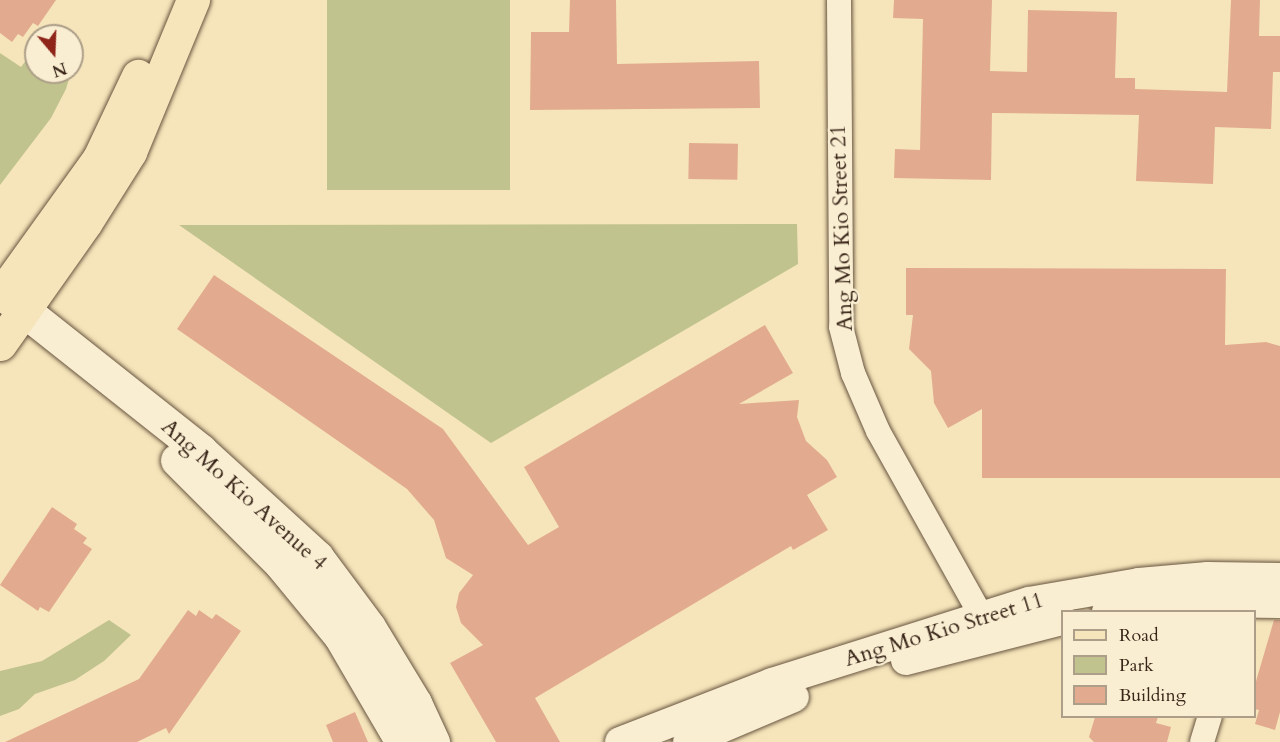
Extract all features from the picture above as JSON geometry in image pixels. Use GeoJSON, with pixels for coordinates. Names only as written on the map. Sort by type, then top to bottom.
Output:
{"type":"FeatureCollection","features":[{"type":"Feature","properties":{"kind":"main road"},"geometry":{"type":"LineString","coordinates":[[6,314],[99,158],[171,0]]}},
{"type":"Feature","properties":{"kind":"main road"},"geometry":{"type":"LineString","coordinates":[[6,314],[86,222],[129,152],[193,0]]}},
{"type":"Feature","properties":{"kind":"main road","name":"Ang Mo Kio Avenue 4"},"geometry":{"type":"LineString","coordinates":[[6,314],[194,475],[280,563],[340,636],[402,742]]}},
{"type":"Feature","properties":{"kind":"main road","name":"Ang Mo Kio Avenue 4"},"geometry":{"type":"LineString","coordinates":[[6,314],[201,451],[318,557],[369,627],[415,703],[433,742]]}},
{"type":"Feature","properties":{"kind":"street","name":"Ang Mo Kio Street 21"},"geometry":{"type":"LineString","coordinates":[[838,0],[839,287],[844,339],[853,373],[878,431],[987,626]]}},
{"type":"Feature","properties":{"kind":"street","name":"Ang Mo Kio Street 11"},"geometry":{"type":"LineString","coordinates":[[1125,610],[1242,598],[1280,578]]}},
{"type":"Feature","properties":{"kind":"street","name":"Ang Mo Kio Street 11"},"geometry":{"type":"LineString","coordinates":[[688,742],[821,687],[987,626],[1029,602],[1139,583],[1280,603]]}},
{"type":"Feature","properties":{"kind":"street","name":"Ang Mo Kio Street 11"},"geometry":{"type":"LineString","coordinates":[[620,742],[772,683],[987,626],[1061,620]]}},
{"type":"Feature","properties":{"kind":"street"},"geometry":{"type":"LineString","coordinates":[[1202,742],[1209,718]]}},
{"type":"Feature","properties":{"kind":"green space"},"geometry":{"type":"Polygon","coordinates":[[[327,0],[510,0],[510,190],[327,190],[327,0]]]}},
{"type":"Feature","properties":{"kind":"green space"},"geometry":{"type":"Polygon","coordinates":[[[0,53],[21,67],[24,63],[24,84],[67,84],[51,118],[0,185],[0,53]]]}},
{"type":"Feature","properties":{"kind":"green space"},"geometry":{"type":"Polygon","coordinates":[[[797,224],[798,264],[491,443],[179,225],[797,224]]]}},
{"type":"Feature","properties":{"kind":"green space"},"geometry":{"type":"Polygon","coordinates":[[[109,620],[131,635],[104,661],[75,680],[35,694],[19,709],[0,716],[0,671],[42,661],[109,620]]]}},
{"type":"Feature","properties":{"kind":"building"},"geometry":{"type":"Polygon","coordinates":[[[0,0],[56,0],[39,24],[24,24],[23,37],[18,34],[12,42],[0,33],[0,0]]]}},
{"type":"Feature","properties":{"kind":"building"},"geometry":{"type":"Polygon","coordinates":[[[570,0],[616,0],[617,64],[759,61],[760,108],[530,110],[531,32],[569,32],[570,0]]]}},
{"type":"Feature","properties":{"kind":"building"},"geometry":{"type":"Polygon","coordinates":[[[894,0],[992,0],[990,71],[1027,72],[1028,10],[1117,12],[1115,78],[1135,78],[1135,89],[1227,92],[1231,0],[1260,0],[1259,36],[1280,36],[1280,72],[1273,72],[1271,129],[1215,127],[1213,184],[1136,181],[1139,115],[992,113],[991,180],[894,178],[895,149],[920,150],[923,19],[893,18],[894,0]]]}},
{"type":"Feature","properties":{"kind":"building"},"geometry":{"type":"Polygon","coordinates":[[[689,143],[738,144],[737,180],[688,179],[689,143]]]}},
{"type":"Feature","properties":{"kind":"building"},"geometry":{"type":"Polygon","coordinates":[[[906,268],[1226,269],[1225,345],[1266,342],[1280,346],[1280,478],[982,478],[982,409],[948,428],[934,403],[931,371],[909,349],[913,315],[906,315],[906,268]]]}},
{"type":"Feature","properties":{"kind":"building"},"geometry":{"type":"Polygon","coordinates":[[[214,275],[443,429],[528,545],[559,527],[524,467],[765,325],[793,373],[739,404],[799,400],[797,417],[806,441],[827,460],[837,477],[807,495],[828,530],[793,550],[791,546],[535,698],[560,742],[496,742],[450,663],[483,645],[461,623],[456,607],[459,593],[473,575],[446,558],[434,520],[407,489],[177,329],[214,275]]]}},
{"type":"Feature","properties":{"kind":"building"},"geometry":{"type":"Polygon","coordinates":[[[52,507],[77,524],[74,529],[87,538],[83,543],[92,549],[49,612],[40,607],[38,611],[0,585],[52,507]]]}},
{"type":"Feature","properties":{"kind":"building"},"geometry":{"type":"Polygon","coordinates":[[[188,610],[196,616],[199,610],[212,619],[216,614],[241,631],[169,734],[166,728],[137,742],[5,742],[139,679],[188,610]]]}},
{"type":"Feature","properties":{"kind":"building"},"geometry":{"type":"Polygon","coordinates":[[[1274,620],[1280,620],[1280,712],[1275,730],[1255,724],[1259,710],[1256,709],[1256,681],[1274,620]]]}},
{"type":"Feature","properties":{"kind":"building"},"geometry":{"type":"Polygon","coordinates":[[[355,712],[368,742],[333,742],[326,725],[355,712]]]}},
{"type":"Feature","properties":{"kind":"building"},"geometry":{"type":"Polygon","coordinates":[[[1095,718],[1158,718],[1156,723],[1171,727],[1167,742],[1094,742],[1089,737],[1095,718]]]}}]}
